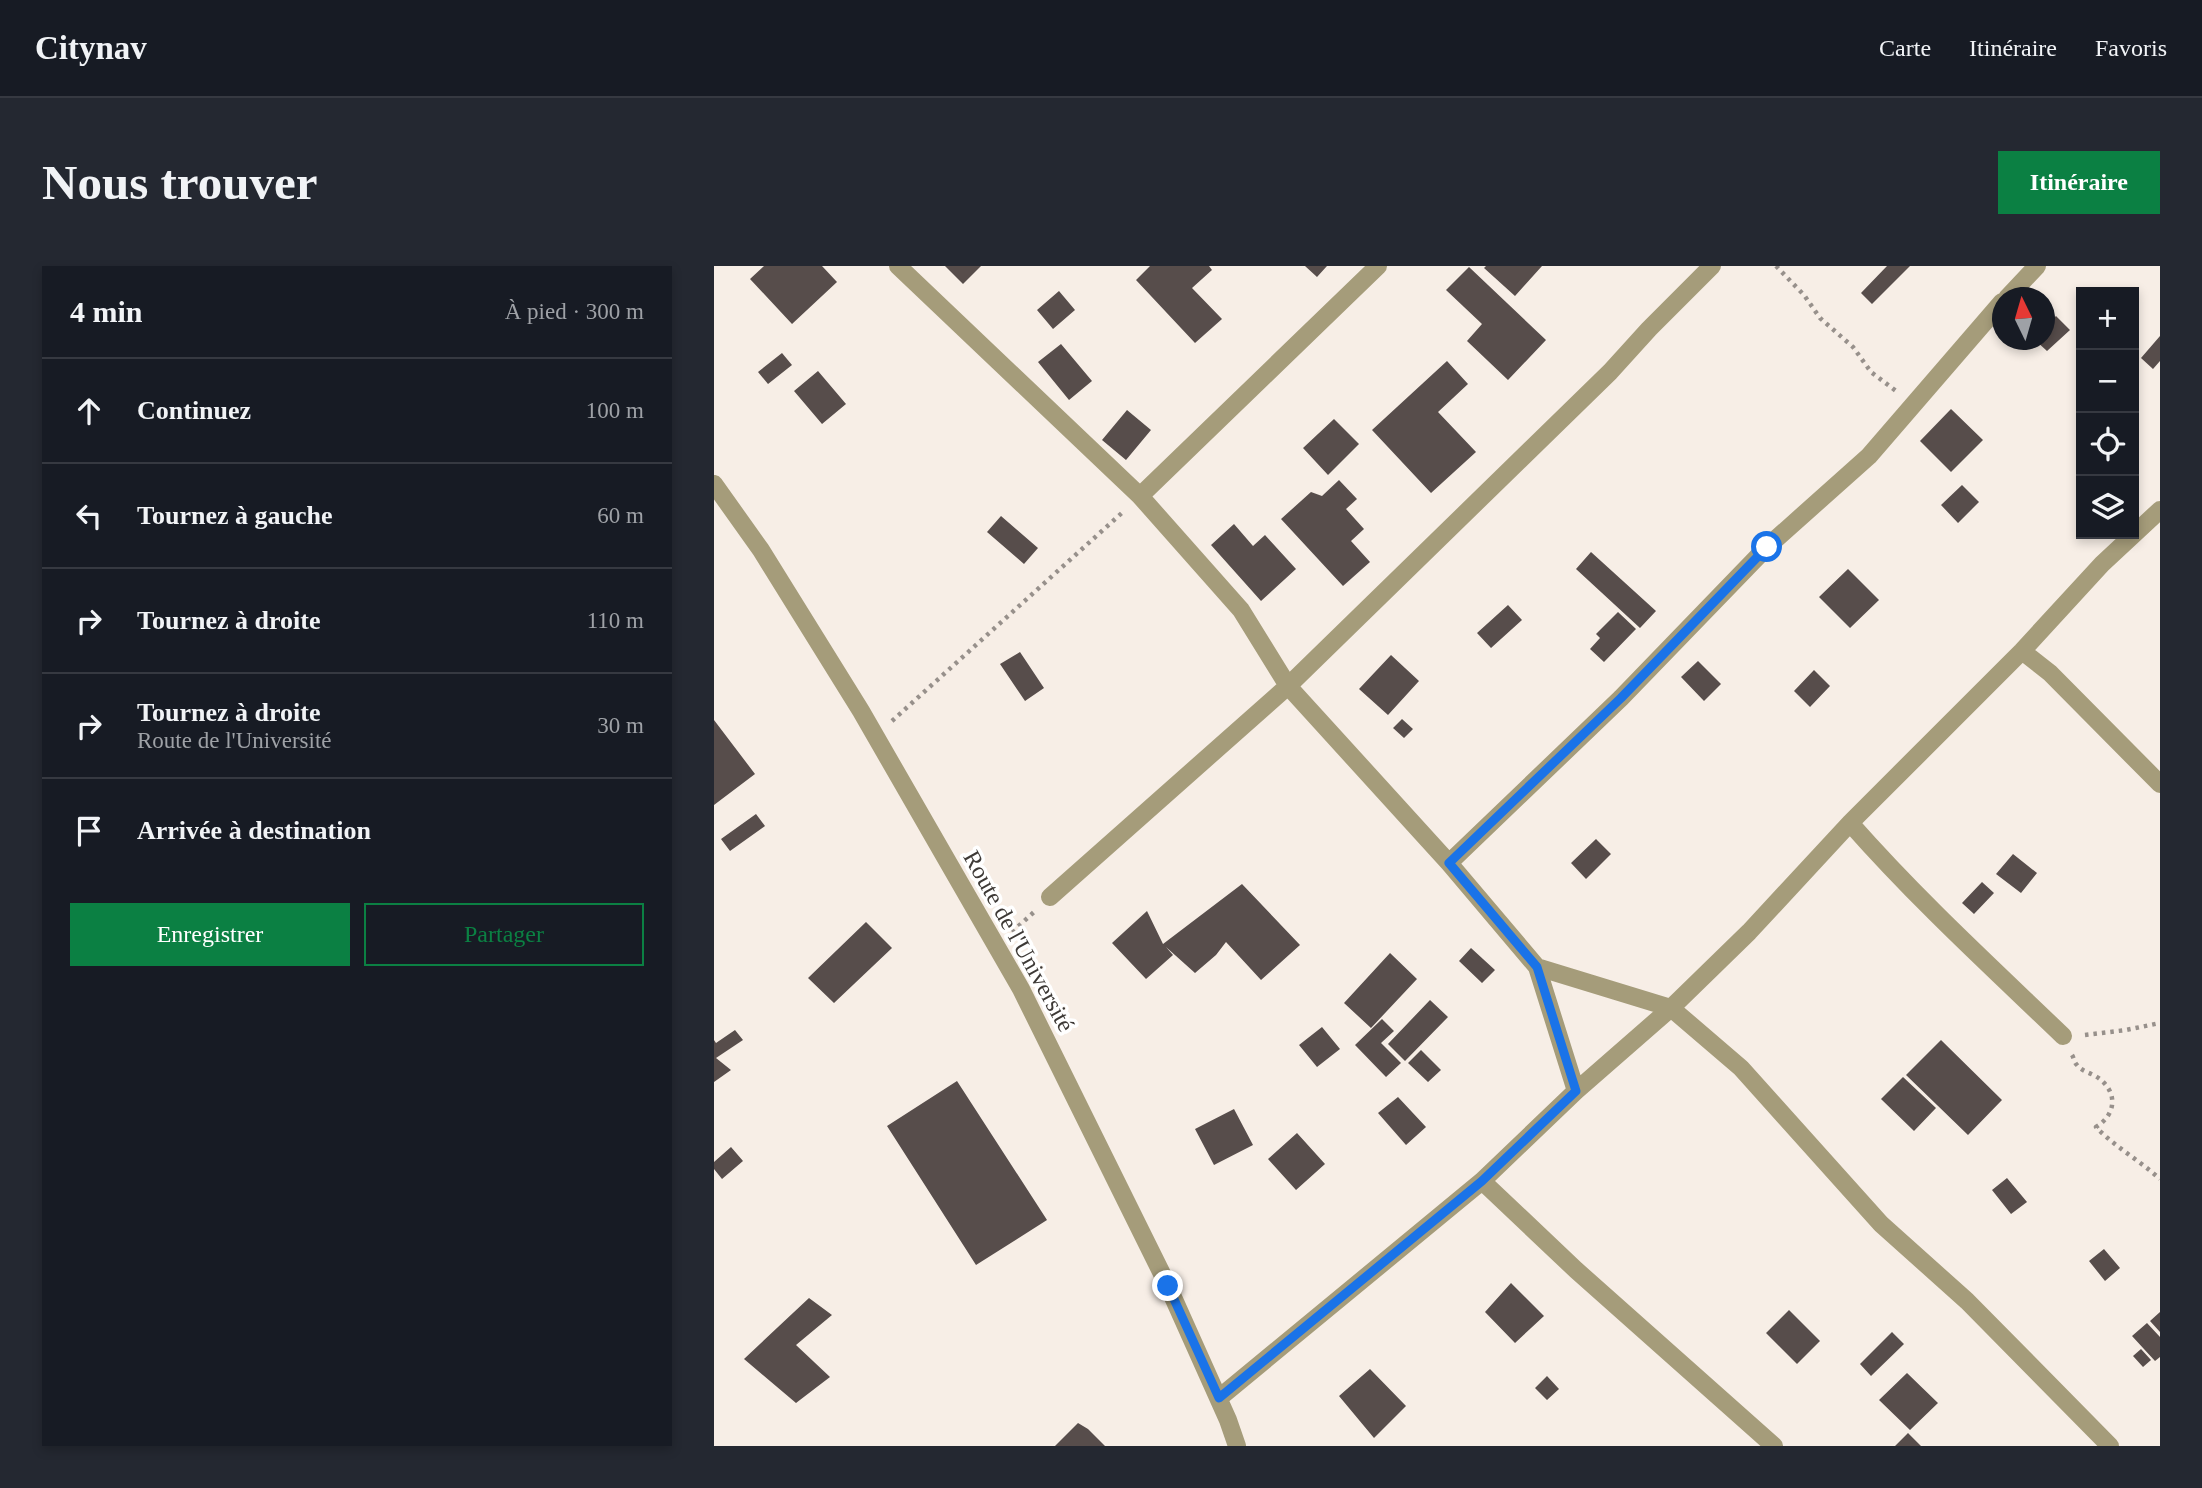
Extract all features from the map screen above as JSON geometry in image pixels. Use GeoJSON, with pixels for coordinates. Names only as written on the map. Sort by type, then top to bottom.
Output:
{"type":"FeatureCollection","features":[{"type":"Feature","properties":{"kind":"street"},"geometry":{"type":"LineString","coordinates":[[898,266],[1140,496],[1241,610],[1289,686],[1449,863],[1537,967],[1576,1091]]}},
{"type":"Feature","properties":{"kind":"street"},"geometry":{"type":"LineString","coordinates":[[1140,496],[1378,266]]}},
{"type":"Feature","properties":{"kind":"street"},"geometry":{"type":"LineString","coordinates":[[1050,897],[1289,686],[1562,416],[1610,372],[1712,266]]}},
{"type":"Feature","properties":{"kind":"street"},"geometry":{"type":"LineString","coordinates":[[2017,287],[2037,266]]}},
{"type":"Feature","properties":{"kind":"street"},"geometry":{"type":"LineString","coordinates":[[1449,863],[1621,698],[1767,547],[1869,456],[1992,314]]}},
{"type":"Feature","properties":{"kind":"street","name":"Route de l'Université"},"geometry":{"type":"LineString","coordinates":[[714,484],[761,550],[876,735],[1021,989],[1168,1286],[1219,1398],[1237,1446]]}},
{"type":"Feature","properties":{"kind":"street"},"geometry":{"type":"LineString","coordinates":[[1219,1398],[1482,1181],[1576,1091],[1671,1008],[1749,932],[1850,823],[2022,651],[2102,564],[2160,510]]}},
{"type":"Feature","properties":{"kind":"street"},"geometry":{"type":"LineString","coordinates":[[2022,651],[2050,673],[2160,784]]}},
{"type":"Feature","properties":{"kind":"street"},"geometry":{"type":"LineString","coordinates":[[1850,823],[1937,917],[2063,1035]]}},
{"type":"Feature","properties":{"kind":"street"},"geometry":{"type":"LineString","coordinates":[[1537,967],[1671,1008],[1741,1068],[1881,1224],[1967,1301],[2110,1446]]}},
{"type":"Feature","properties":{"kind":"street"},"geometry":{"type":"LineString","coordinates":[[1482,1181],[1576,1270],[1774,1446]]}},
{"type":"Feature","properties":{"kind":"path"},"geometry":{"type":"LineString","coordinates":[[1776,266],[1804,295],[1820,318],[1853,347],[1871,372],[1914,405]]}},
{"type":"Feature","properties":{"kind":"path"},"geometry":{"type":"LineString","coordinates":[[876,735],[1140,496]]}},
{"type":"Feature","properties":{"kind":"path"},"geometry":{"type":"LineString","coordinates":[[997,947],[1050,897]]}},
{"type":"Feature","properties":{"kind":"path"},"geometry":{"type":"LineString","coordinates":[[2160,1023],[2115,1031],[2063,1035],[2077,1066],[2109,1088],[2113,1105],[2106,1121],[2095,1127],[2106,1138],[2140,1160],[2160,1179]]}},
{"type":"Feature","properties":{"kind":"building"},"geometry":{"type":"Polygon","coordinates":[[[764,266],[822,266],[837,282],[792,324],[750,279],[764,266]]]}},
{"type":"Feature","properties":{"kind":"building"},"geometry":{"type":"Polygon","coordinates":[[[945,266],[981,266],[963,284],[945,266]]]}},
{"type":"Feature","properties":{"kind":"building"},"geometry":{"type":"Polygon","coordinates":[[[1150,266],[1209,266],[1212,270],[1192,288],[1222,319],[1195,343],[1136,280],[1150,266]]]}},
{"type":"Feature","properties":{"kind":"building"},"geometry":{"type":"Polygon","coordinates":[[[1305,266],[1327,266],[1317,277],[1305,266]]]}},
{"type":"Feature","properties":{"kind":"building"},"geometry":{"type":"Polygon","coordinates":[[[1542,266],[1515,296],[1484,268],[1542,266]]]}},
{"type":"Feature","properties":{"kind":"building"},"geometry":{"type":"Polygon","coordinates":[[[1887,266],[1910,266],[1872,304],[1861,293],[1887,266]]]}},
{"type":"Feature","properties":{"kind":"building"},"geometry":{"type":"Polygon","coordinates":[[[1469,267],[1546,340],[1508,380],[1467,341],[1482,324],[1446,290],[1469,267]]]}},
{"type":"Feature","properties":{"kind":"building"},"geometry":{"type":"Polygon","coordinates":[[[1059,291],[1075,310],[1053,329],[1037,310],[1059,291]]]}},
{"type":"Feature","properties":{"kind":"building"},"geometry":{"type":"Polygon","coordinates":[[[2055,317],[2070,330],[2055,344],[2055,317]]]}},
{"type":"Feature","properties":{"kind":"building"},"geometry":{"type":"Polygon","coordinates":[[[2160,336],[2160,361],[2153,369],[2141,358],[2160,336]]]}},
{"type":"Feature","properties":{"kind":"building"},"geometry":{"type":"Polygon","coordinates":[[[1061,344],[1092,381],[1069,400],[1038,362],[1061,344]]]}},
{"type":"Feature","properties":{"kind":"building"},"geometry":{"type":"Polygon","coordinates":[[[782,353],[792,365],[768,384],[758,372],[782,353]]]}},
{"type":"Feature","properties":{"kind":"building"},"geometry":{"type":"Polygon","coordinates":[[[1447,361],[1468,384],[1438,412],[1476,452],[1431,493],[1372,430],[1447,361]]]}},
{"type":"Feature","properties":{"kind":"building"},"geometry":{"type":"Polygon","coordinates":[[[818,371],[846,404],[822,424],[794,391],[818,371]]]}},
{"type":"Feature","properties":{"kind":"building"},"geometry":{"type":"Polygon","coordinates":[[[1951,409],[1983,440],[1951,472],[1920,441],[1951,409]]]}},
{"type":"Feature","properties":{"kind":"building"},"geometry":{"type":"Polygon","coordinates":[[[1127,410],[1151,430],[1126,460],[1102,440],[1127,410]]]}},
{"type":"Feature","properties":{"kind":"building"},"geometry":{"type":"Polygon","coordinates":[[[1334,419],[1359,444],[1328,475],[1303,448],[1334,419]]]}},
{"type":"Feature","properties":{"kind":"building"},"geometry":{"type":"Polygon","coordinates":[[[1339,480],[1357,499],[1346,509],[1364,529],[1351,541],[1370,562],[1343,586],[1281,519],[1311,492],[1322,496],[1339,480]]]}},
{"type":"Feature","properties":{"kind":"building"},"geometry":{"type":"Polygon","coordinates":[[[1962,485],[1979,502],[1958,523],[1941,505],[1962,485]]]}},
{"type":"Feature","properties":{"kind":"building"},"geometry":{"type":"Polygon","coordinates":[[[1001,516],[1038,548],[1024,564],[987,532],[1001,516]]]}},
{"type":"Feature","properties":{"kind":"building"},"geometry":{"type":"Polygon","coordinates":[[[1234,524],[1253,546],[1265,535],[1296,569],[1261,601],[1211,545],[1234,524]]]}},
{"type":"Feature","properties":{"kind":"building"},"geometry":{"type":"Polygon","coordinates":[[[1591,552],[1656,611],[1640,628],[1576,569],[1591,552]]]}},
{"type":"Feature","properties":{"kind":"building"},"geometry":{"type":"Polygon","coordinates":[[[1848,569],[1879,600],[1850,628],[1819,597],[1848,569]]]}},
{"type":"Feature","properties":{"kind":"building"},"geometry":{"type":"Polygon","coordinates":[[[1508,605],[1522,620],[1491,648],[1477,633],[1508,605]]]}},
{"type":"Feature","properties":{"kind":"building"},"geometry":{"type":"Polygon","coordinates":[[[1618,612],[1636,629],[1604,662],[1590,649],[1600,638],[1596,634],[1618,612]]]}},
{"type":"Feature","properties":{"kind":"building"},"geometry":{"type":"Polygon","coordinates":[[[1020,652],[1044,688],[1025,701],[1000,664],[1020,652]]]}},
{"type":"Feature","properties":{"kind":"building"},"geometry":{"type":"Polygon","coordinates":[[[1391,655],[1419,681],[1388,715],[1359,689],[1391,655]]]}},
{"type":"Feature","properties":{"kind":"building"},"geometry":{"type":"Polygon","coordinates":[[[1698,661],[1721,684],[1704,701],[1681,677],[1698,661]]]}},
{"type":"Feature","properties":{"kind":"building"},"geometry":{"type":"Polygon","coordinates":[[[1814,670],[1830,686],[1810,707],[1794,691],[1814,670]]]}},
{"type":"Feature","properties":{"kind":"building"},"geometry":{"type":"Polygon","coordinates":[[[1402,719],[1413,729],[1404,738],[1393,728],[1402,719]]]}},
{"type":"Feature","properties":{"kind":"building"},"geometry":{"type":"Polygon","coordinates":[[[714,720],[755,774],[714,805],[714,720]]]}},
{"type":"Feature","properties":{"kind":"building"},"geometry":{"type":"Polygon","coordinates":[[[756,814],[765,826],[730,851],[721,839],[756,814]]]}},
{"type":"Feature","properties":{"kind":"building"},"geometry":{"type":"Polygon","coordinates":[[[1596,839],[1611,854],[1586,879],[1571,863],[1596,839]]]}},
{"type":"Feature","properties":{"kind":"building"},"geometry":{"type":"Polygon","coordinates":[[[2013,854],[2037,873],[2021,893],[1996,874],[2013,854]]]}},
{"type":"Feature","properties":{"kind":"building"},"geometry":{"type":"Polygon","coordinates":[[[1982,882],[1994,893],[1974,914],[1962,903],[1982,882]]]}},
{"type":"Feature","properties":{"kind":"building"},"geometry":{"type":"Polygon","coordinates":[[[1242,884],[1300,945],[1261,980],[1226,942],[1216,955],[1195,973],[1166,947],[1173,955],[1146,979],[1112,943],[1147,911],[1163,944],[1242,884]]]}},
{"type":"Feature","properties":{"kind":"building"},"geometry":{"type":"Polygon","coordinates":[[[866,922],[892,948],[834,1003],[808,978],[866,922]]]}},
{"type":"Feature","properties":{"kind":"building"},"geometry":{"type":"Polygon","coordinates":[[[1471,948],[1495,970],[1482,983],[1459,961],[1471,948]]]}},
{"type":"Feature","properties":{"kind":"building"},"geometry":{"type":"Polygon","coordinates":[[[1390,953],[1417,979],[1371,1028],[1344,1003],[1390,953]]]}},
{"type":"Feature","properties":{"kind":"building"},"geometry":{"type":"Polygon","coordinates":[[[1430,1000],[1448,1017],[1405,1061],[1388,1044],[1430,1000]]]}},
{"type":"Feature","properties":{"kind":"building"},"geometry":{"type":"Polygon","coordinates":[[[1382,1019],[1394,1031],[1381,1043],[1401,1063],[1386,1077],[1355,1045],[1382,1019]]]}},
{"type":"Feature","properties":{"kind":"building"},"geometry":{"type":"Polygon","coordinates":[[[1322,1027],[1340,1049],[1317,1067],[1299,1045],[1322,1027]]]}},
{"type":"Feature","properties":{"kind":"building"},"geometry":{"type":"Polygon","coordinates":[[[735,1030],[743,1040],[716,1058],[731,1070],[714,1082],[714,1040],[716,1043],[735,1030]]]}},
{"type":"Feature","properties":{"kind":"building"},"geometry":{"type":"Polygon","coordinates":[[[1941,1040],[2002,1100],[1968,1135],[1906,1075],[1941,1040]]]}},
{"type":"Feature","properties":{"kind":"building"},"geometry":{"type":"Polygon","coordinates":[[[1421,1050],[1441,1070],[1428,1082],[1408,1063],[1421,1050]]]}},
{"type":"Feature","properties":{"kind":"building"},"geometry":{"type":"Polygon","coordinates":[[[1903,1077],[1936,1108],[1914,1131],[1881,1099],[1903,1077]]]}},
{"type":"Feature","properties":{"kind":"building"},"geometry":{"type":"Polygon","coordinates":[[[957,1081],[1047,1220],[976,1265],[887,1126],[957,1081]]]}},
{"type":"Feature","properties":{"kind":"building"},"geometry":{"type":"Polygon","coordinates":[[[1398,1097],[1426,1127],[1406,1145],[1378,1113],[1398,1097]]]}},
{"type":"Feature","properties":{"kind":"building"},"geometry":{"type":"Polygon","coordinates":[[[1234,1109],[1253,1145],[1214,1165],[1195,1129],[1234,1109]]]}},
{"type":"Feature","properties":{"kind":"building"},"geometry":{"type":"Polygon","coordinates":[[[1297,1133],[1325,1164],[1296,1190],[1268,1159],[1297,1133]]]}},
{"type":"Feature","properties":{"kind":"building"},"geometry":{"type":"Polygon","coordinates":[[[731,1147],[743,1161],[722,1179],[714,1169],[714,1162],[731,1147]]]}},
{"type":"Feature","properties":{"kind":"building"},"geometry":{"type":"Polygon","coordinates":[[[2007,1178],[2027,1202],[2011,1214],[1992,1190],[2007,1178]]]}},
{"type":"Feature","properties":{"kind":"building"},"geometry":{"type":"Polygon","coordinates":[[[2104,1249],[2120,1268],[2105,1281],[2089,1261],[2104,1249]]]}},
{"type":"Feature","properties":{"kind":"building"},"geometry":{"type":"Polygon","coordinates":[[[1511,1283],[1544,1316],[1515,1343],[1485,1312],[1511,1283]]]}},
{"type":"Feature","properties":{"kind":"building"},"geometry":{"type":"Polygon","coordinates":[[[809,1298],[832,1315],[796,1345],[830,1377],[796,1403],[744,1359],[809,1298]]]}},
{"type":"Feature","properties":{"kind":"building"},"geometry":{"type":"Polygon","coordinates":[[[1789,1310],[1820,1341],[1797,1364],[1766,1333],[1789,1310]]]}},
{"type":"Feature","properties":{"kind":"building"},"geometry":{"type":"Polygon","coordinates":[[[2160,1312],[2160,1332],[2150,1321],[2160,1312]]]}},
{"type":"Feature","properties":{"kind":"building"},"geometry":{"type":"Polygon","coordinates":[[[2147,1323],[2160,1337],[2160,1357],[2155,1361],[2132,1336],[2147,1323]]]}},
{"type":"Feature","properties":{"kind":"building"},"geometry":{"type":"Polygon","coordinates":[[[1892,1332],[1904,1344],[1871,1376],[1860,1364],[1892,1332]]]}},
{"type":"Feature","properties":{"kind":"building"},"geometry":{"type":"Polygon","coordinates":[[[2141,1349],[2151,1360],[2143,1367],[2133,1356],[2141,1349]]]}},
{"type":"Feature","properties":{"kind":"building"},"geometry":{"type":"Polygon","coordinates":[[[1370,1369],[1406,1406],[1374,1438],[1339,1396],[1370,1369]]]}},
{"type":"Feature","properties":{"kind":"building"},"geometry":{"type":"Polygon","coordinates":[[[1907,1373],[1938,1403],[1910,1430],[1879,1400],[1907,1373]]]}},
{"type":"Feature","properties":{"kind":"building"},"geometry":{"type":"Polygon","coordinates":[[[1547,1376],[1559,1389],[1547,1400],[1535,1388],[1547,1376]]]}},
{"type":"Feature","properties":{"kind":"building"},"geometry":{"type":"Polygon","coordinates":[[[1078,1423],[1088,1429],[1105,1446],[1055,1446],[1078,1423]]]}},
{"type":"Feature","properties":{"kind":"building"},"geometry":{"type":"Polygon","coordinates":[[[1908,1433],[1921,1446],[1895,1446],[1908,1433]]]}},
{"type":"Feature","properties":{"kind":"route"},"geometry":{"type":"LineString","coordinates":[[1168,1286],[1219,1398],[1482,1181],[1576,1091],[1537,967],[1449,863],[1621,698],[1767,547]]}}]}
